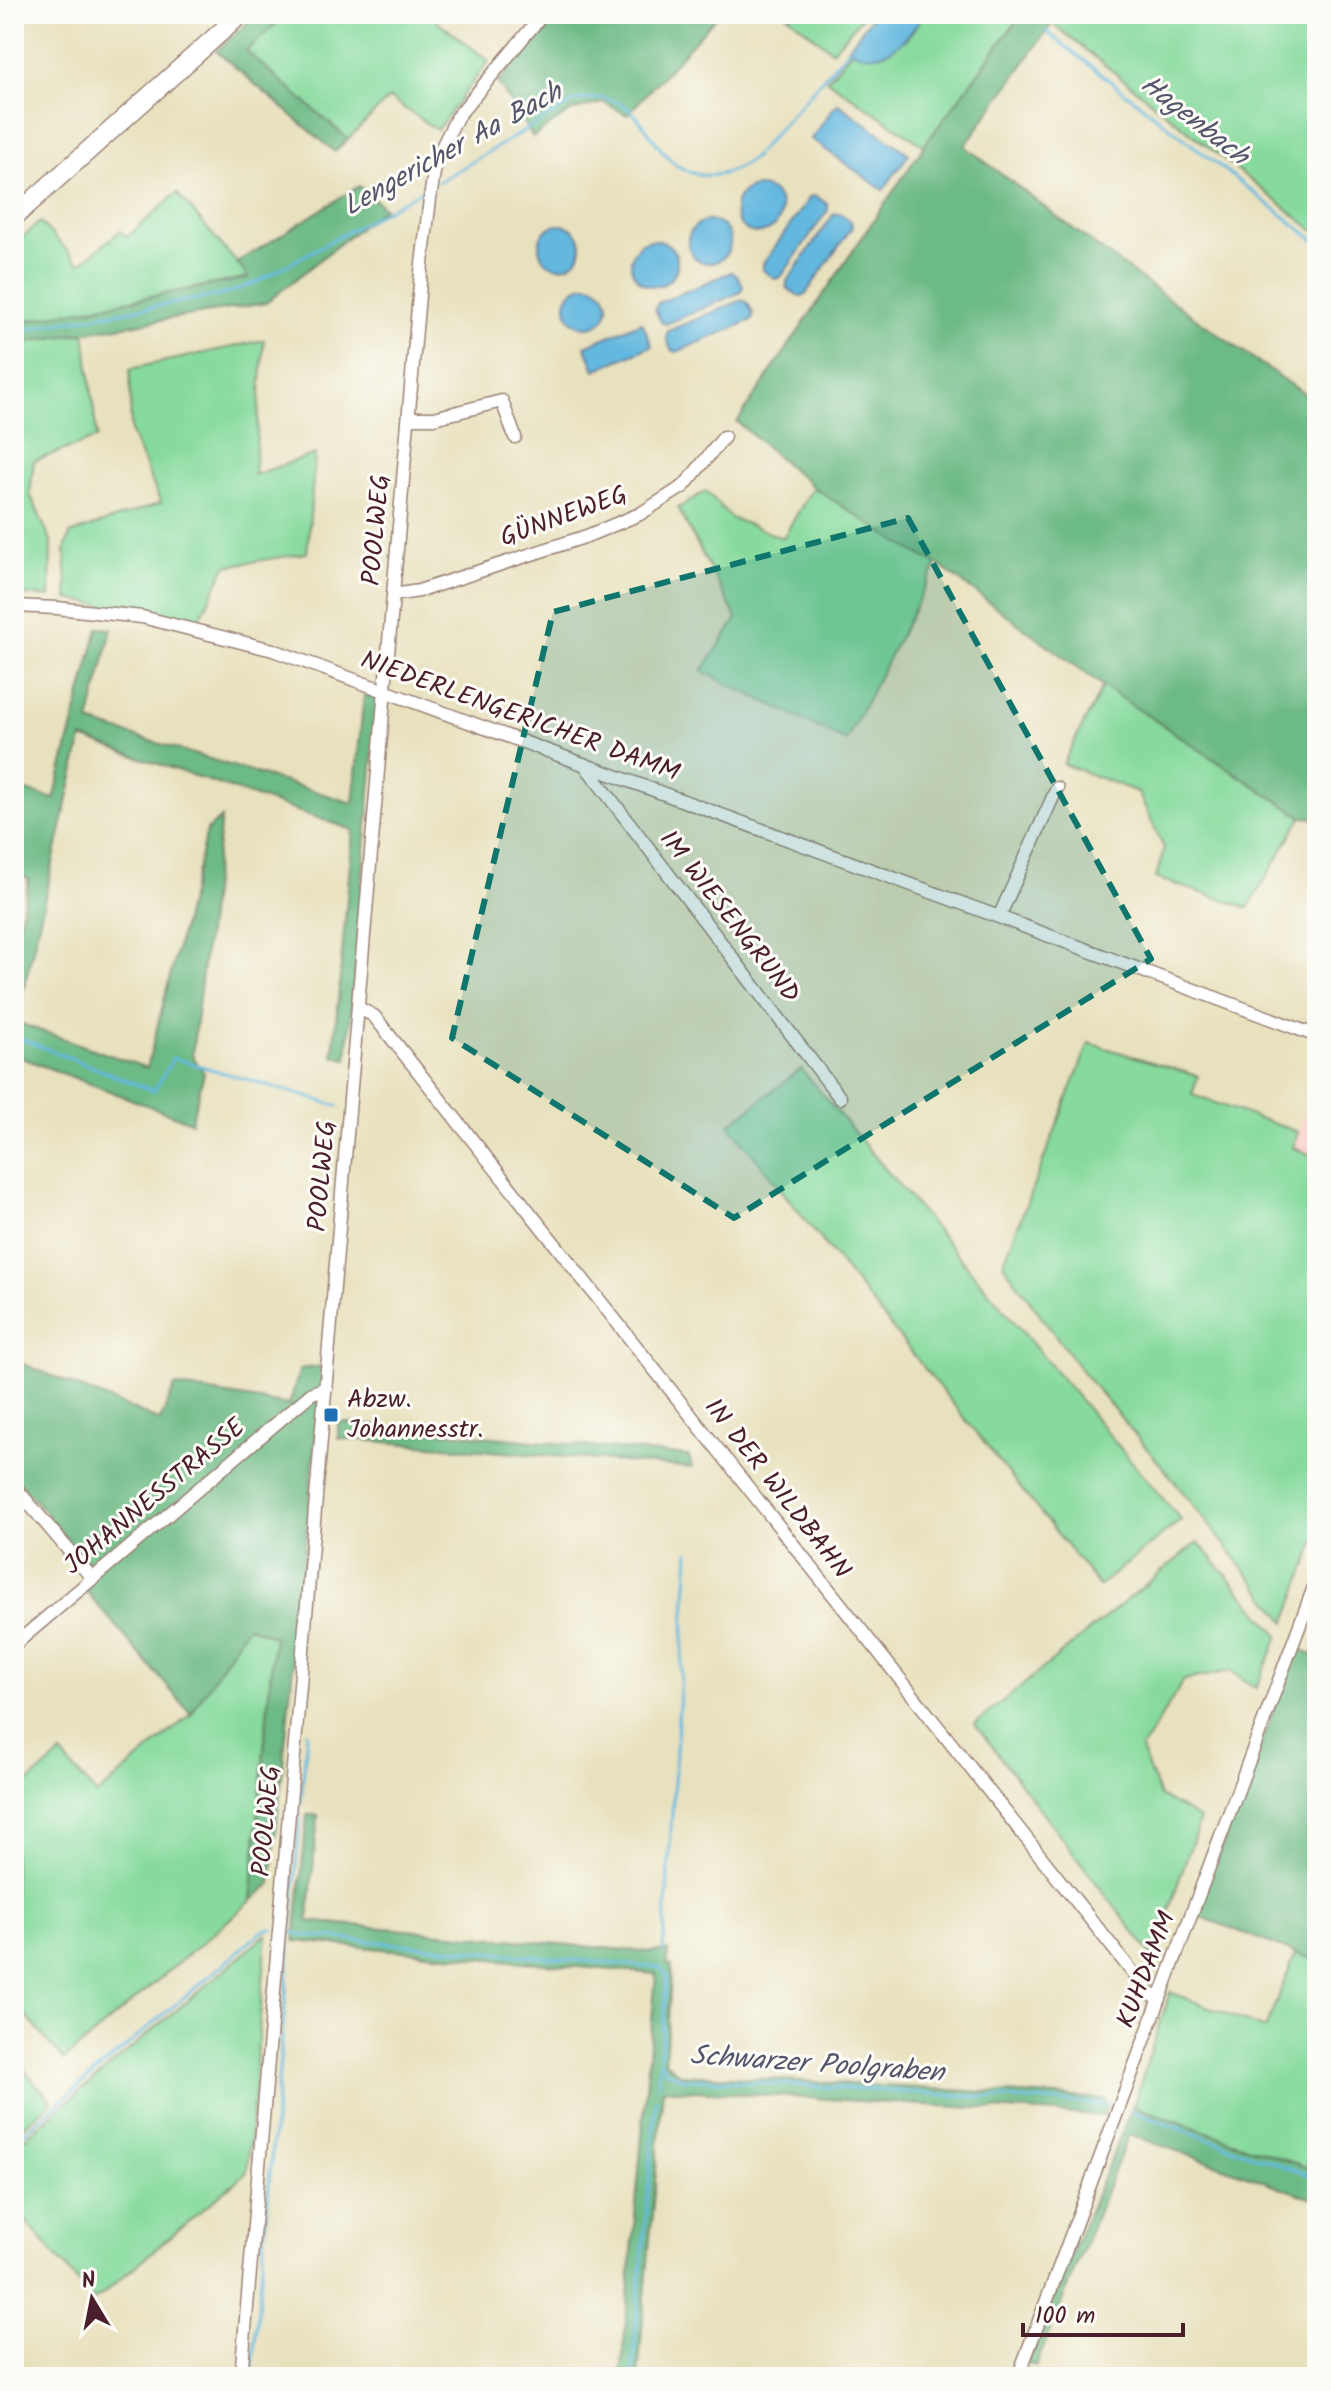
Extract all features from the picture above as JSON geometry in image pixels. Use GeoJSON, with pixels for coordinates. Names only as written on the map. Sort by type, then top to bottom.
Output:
{"type":"FeatureCollection","features":[{"type":"Feature","properties":{"kind":"main road"},"geometry":{"type":"LineString","coordinates":[[14,217],[241,14]]}},
{"type":"Feature","properties":{"kind":"street","name":"POOLWEG"},"geometry":{"type":"LineString","coordinates":[[241,2377],[421,272],[430,199],[434,172],[457,117],[543,14]]}},
{"type":"Feature","properties":{"kind":"street"},"geometry":{"type":"LineString","coordinates":[[409,418],[434,418],[502,401],[515,437]]}},
{"type":"Feature","properties":{"kind":"street","name":"GÜNNEWEG"},"geometry":{"type":"LineString","coordinates":[[393,595],[419,591],[587,536],[640,514],[684,486],[724,437]]}},
{"type":"Feature","properties":{"kind":"street","name":"NIEDERLENGERICHER DAMM"},"geometry":{"type":"LineString","coordinates":[[14,606],[142,617],[273,650],[1317,1036]]}},
{"type":"Feature","properties":{"kind":"street","name":"IM WIESENGRUND"},"geometry":{"type":"LineString","coordinates":[[584,764],[840,1098]]}},
{"type":"Feature","properties":{"kind":"street"},"geometry":{"type":"LineString","coordinates":[[999,917],[1057,788]]}},
{"type":"Feature","properties":{"kind":"street","name":"IN DER WILDBAHN"},"geometry":{"type":"LineString","coordinates":[[359,1008],[374,1016],[1149,1993],[1160,1999]]}},
{"type":"Feature","properties":{"kind":"street","name":"JOHANNESSTRASSE"},"geometry":{"type":"LineString","coordinates":[[14,1645],[312,1393],[326,1388]]}},
{"type":"Feature","properties":{"kind":"street"},"geometry":{"type":"LineString","coordinates":[[14,1486],[93,1579]]}},
{"type":"Feature","properties":{"kind":"street","name":"KUHDAMM"},"geometry":{"type":"LineString","coordinates":[[1018,2377],[1317,1579]]}},
{"type":"Feature","properties":{"kind":"highlighted area"},"geometry":{"type":"Polygon","coordinates":[[[908,518],[1151,959],[734,1218],[452,1038],[553,612],[908,518]]]}},
{"type":"Feature","properties":{"kind":"shaded area"},"geometry":{"type":"Polygon","coordinates":[[[1317,1077],[1317,1157],[1293,1148],[1317,1077]]]}},
{"type":"Feature","properties":{"kind":"green space"},"geometry":{"type":"Polygon","coordinates":[[[257,14],[287,14],[246,51],[348,139],[335,152],[216,51],[257,14]]]}},
{"type":"Feature","properties":{"kind":"green space"},"geometry":{"type":"Polygon","coordinates":[[[287,14],[428,14],[489,61],[437,130],[389,98],[348,139],[245,51],[287,14]]]}},
{"type":"Feature","properties":{"kind":"green space"},"geometry":{"type":"Polygon","coordinates":[[[557,14],[719,14],[627,115],[604,102],[572,111],[533,137],[498,83],[557,14]]]}},
{"type":"Feature","properties":{"kind":"green space"},"geometry":{"type":"Polygon","coordinates":[[[786,14],[865,14],[832,51],[786,14]]]}},
{"type":"Feature","properties":{"kind":"green space"},"geometry":{"type":"Polygon","coordinates":[[[924,14],[1009,14],[1017,20],[924,146],[827,80],[851,51],[876,55],[907,39],[924,14]]]}},
{"type":"Feature","properties":{"kind":"green space"},"geometry":{"type":"Polygon","coordinates":[[[1022,14],[1059,14],[965,146],[1138,277],[1317,402],[1317,818],[1302,817],[1103,686],[937,564],[897,542],[813,487],[737,422],[924,146],[1022,14]]]}},
{"type":"Feature","properties":{"kind":"green space"},"geometry":{"type":"Polygon","coordinates":[[[1059,14],[1317,14],[1317,233],[1052,23],[1059,14]]]}},
{"type":"Feature","properties":{"kind":"green space"},"geometry":{"type":"Polygon","coordinates":[[[359,186],[384,208],[266,303],[31,341],[14,347],[14,323],[248,278],[238,262],[359,186]]]}},
{"type":"Feature","properties":{"kind":"green space"},"geometry":{"type":"Polygon","coordinates":[[[177,193],[249,277],[14,323],[14,245],[40,222],[80,264],[120,231],[127,237],[177,193]]]}},
{"type":"Feature","properties":{"kind":"green space"},"geometry":{"type":"Polygon","coordinates":[[[85,333],[97,438],[34,461],[30,494],[51,541],[50,597],[14,594],[14,347],[31,341],[85,333]]]}},
{"type":"Feature","properties":{"kind":"green space"},"geometry":{"type":"Polygon","coordinates":[[[264,340],[254,475],[315,454],[307,553],[226,566],[197,624],[68,599],[65,550],[70,534],[161,503],[131,433],[130,369],[264,340]]]}},
{"type":"Feature","properties":{"kind":"green space"},"geometry":{"type":"Polygon","coordinates":[[[813,487],[937,564],[846,741],[702,671],[737,619],[678,508],[706,491],[731,518],[783,538],[813,487]]]}},
{"type":"Feature","properties":{"kind":"green space"},"geometry":{"type":"Polygon","coordinates":[[[98,628],[112,629],[89,722],[353,803],[364,695],[378,699],[347,1059],[333,1056],[353,830],[82,738],[16,1022],[147,1068],[207,830],[221,818],[192,1055],[204,1073],[191,1122],[14,1055],[14,946],[29,879],[14,873],[14,787],[54,799],[98,628]]]}},
{"type":"Feature","properties":{"kind":"green space"},"geometry":{"type":"Polygon","coordinates":[[[1103,686],[1302,817],[1248,908],[1156,878],[1164,848],[1138,792],[1063,764],[1103,686]]]}},
{"type":"Feature","properties":{"kind":"green space"},"geometry":{"type":"Polygon","coordinates":[[[1089,1043],[1198,1076],[1192,1095],[1298,1132],[1293,1148],[1317,1157],[1317,1536],[1286,1622],[1171,1477],[1084,1374],[1003,1264],[1089,1043]]]}},
{"type":"Feature","properties":{"kind":"green space"},"geometry":{"type":"Polygon","coordinates":[[[801,1069],[1181,1520],[1099,1586],[729,1125],[801,1069]]]}},
{"type":"Feature","properties":{"kind":"green space"},"geometry":{"type":"Polygon","coordinates":[[[14,1360],[160,1421],[175,1386],[289,1405],[300,1369],[323,1366],[271,1884],[251,1901],[274,1636],[247,1626],[191,1714],[85,1590],[89,1565],[14,1475],[14,1360]]]}},
{"type":"Feature","properties":{"kind":"green space"},"geometry":{"type":"Polygon","coordinates":[[[338,1422],[689,1456],[692,1468],[338,1438],[338,1422]]]}},
{"type":"Feature","properties":{"kind":"green space"},"geometry":{"type":"Polygon","coordinates":[[[1198,1542],[1279,1636],[1256,1688],[1231,1671],[1184,1680],[1141,1750],[1160,1796],[1200,1819],[1153,1957],[975,1724],[1198,1542]]]}},
{"type":"Feature","properties":{"kind":"green space"},"geometry":{"type":"Polygon","coordinates":[[[247,1625],[274,1636],[251,1901],[64,2060],[14,2002],[14,1795],[61,1754],[97,1795],[191,1714],[247,1625]]]}},
{"type":"Feature","properties":{"kind":"green space"},"geometry":{"type":"Polygon","coordinates":[[[1297,1648],[1317,1656],[1317,1961],[1196,1915],[1297,1648]]]}},
{"type":"Feature","properties":{"kind":"green space"},"geometry":{"type":"Polygon","coordinates":[[[307,1815],[318,1815],[308,1921],[648,1952],[668,1951],[667,1964],[672,1966],[665,2061],[679,2074],[1104,2099],[1106,2116],[663,2089],[638,2377],[621,2377],[656,1974],[295,1941],[307,1815]]]}},
{"type":"Feature","properties":{"kind":"green space"},"geometry":{"type":"Polygon","coordinates":[[[267,1934],[247,2172],[94,2301],[14,2207],[14,2147],[267,1934]]]}},
{"type":"Feature","properties":{"kind":"green space"},"geometry":{"type":"Polygon","coordinates":[[[1296,1953],[1317,1961],[1317,2171],[1133,2106],[1170,1992],[1265,2029],[1296,1953]]]}},
{"type":"Feature","properties":{"kind":"green space"},"geometry":{"type":"Polygon","coordinates":[[[14,2058],[52,2102],[14,2134],[14,2058]]]}},
{"type":"Feature","properties":{"kind":"green space"},"geometry":{"type":"Polygon","coordinates":[[[1133,2106],[1317,2171],[1317,2200],[1129,2134],[1036,2366],[1026,2363],[1133,2106]]]}},
{"type":"Feature","properties":{"kind":"water"},"geometry":{"type":"Polygon","coordinates":[[[874,14],[894,14],[897,18],[902,14],[924,14],[901,42],[883,54],[861,54],[848,48],[874,14]]]}},
{"type":"Feature","properties":{"kind":"water"},"geometry":{"type":"Polygon","coordinates":[[[837,103],[909,154],[883,190],[811,139],[837,103]]]}},
{"type":"Feature","properties":{"kind":"water"},"geometry":{"type":"Polygon","coordinates":[[[758,187],[774,194],[781,210],[774,226],[758,233],[742,226],[735,210],[742,194],[758,187]]]}},
{"type":"Feature","properties":{"kind":"water"},"geometry":{"type":"Polygon","coordinates":[[[816,196],[827,204],[828,210],[781,277],[775,279],[763,270],[763,264],[810,197],[816,196]]]}},
{"type":"Feature","properties":{"kind":"water"},"geometry":{"type":"Polygon","coordinates":[[[840,213],[851,221],[852,227],[805,295],[799,296],[787,288],[787,281],[834,214],[840,213]]]}},
{"type":"Feature","properties":{"kind":"water"},"geometry":{"type":"Polygon","coordinates":[[[709,221],[724,227],[730,242],[724,257],[709,263],[694,257],[688,242],[694,227],[709,221]]]}},
{"type":"Feature","properties":{"kind":"water"},"geometry":{"type":"Polygon","coordinates":[[[560,225],[575,231],[581,246],[575,261],[560,267],[545,261],[539,246],[545,231],[560,225]]]}},
{"type":"Feature","properties":{"kind":"water"},"geometry":{"type":"Polygon","coordinates":[[[654,240],[670,247],[677,263],[670,279],[654,286],[638,279],[631,263],[638,247],[654,240]]]}},
{"type":"Feature","properties":{"kind":"water"},"geometry":{"type":"Polygon","coordinates":[[[731,272],[737,275],[743,286],[741,292],[666,324],[661,322],[655,309],[658,303],[731,272]]]}},
{"type":"Feature","properties":{"kind":"water"},"geometry":{"type":"Polygon","coordinates":[[[587,285],[602,291],[608,306],[602,321],[587,327],[572,321],[566,306],[572,291],[587,285]]]}},
{"type":"Feature","properties":{"kind":"water"},"geometry":{"type":"Polygon","coordinates":[[[742,300],[748,303],[752,320],[677,352],[671,350],[666,337],[668,331],[742,300]]]}},
{"type":"Feature","properties":{"kind":"water"},"geometry":{"type":"Polygon","coordinates":[[[642,322],[652,346],[595,370],[585,346],[642,322]]]}},
{"type":"Feature","properties":{"kind":"waterway","name":"Hagenbach"},"geometry":{"type":"LineString","coordinates":[[1024,14],[1034,22]]}},
{"type":"Feature","properties":{"kind":"waterway","name":"Hagenbach"},"geometry":{"type":"LineString","coordinates":[[1046,31],[1317,242]]}},
{"type":"Feature","properties":{"kind":"waterway","name":"Lengericher Aa Bach"},"geometry":{"type":"LineString","coordinates":[[438,182],[575,101],[589,98],[610,100],[629,109],[675,164],[697,174],[721,174],[754,157],[850,48]]}},
{"type":"Feature","properties":{"kind":"waterway","name":"Lengericher Aa Bach"},"geometry":{"type":"LineString","coordinates":[[14,333],[226,294],[257,282],[428,187]]}},
{"type":"Feature","properties":{"kind":"waterway"},"geometry":{"type":"LineString","coordinates":[[14,1036],[154,1091],[173,1058],[338,1106]]}},
{"type":"Feature","properties":{"kind":"waterway"},"geometry":{"type":"LineString","coordinates":[[663,1952],[689,1552]]}},
{"type":"Feature","properties":{"kind":"waterway"},"geometry":{"type":"LineString","coordinates":[[301,1804],[307,1732]]}},
{"type":"Feature","properties":{"kind":"waterway"},"geometry":{"type":"LineString","coordinates":[[291,1927],[300,1815]]}},
{"type":"Feature","properties":{"kind":"waterway","name":"Schwarzer Poolgraben"},"geometry":{"type":"LineString","coordinates":[[14,2141],[264,1930],[273,1929]]}},
{"type":"Feature","properties":{"kind":"waterway","name":"Schwarzer Poolgraben"},"geometry":{"type":"LineString","coordinates":[[287,1931],[302,1935],[661,1968],[667,1976],[660,2060],[666,2071],[681,2078],[1111,2105]]}},
{"type":"Feature","properties":{"kind":"waterway"},"geometry":{"type":"LineString","coordinates":[[252,2377],[290,1946]]}},
{"type":"Feature","properties":{"kind":"waterway"},"geometry":{"type":"LineString","coordinates":[[658,2085],[659,2064]]}},
{"type":"Feature","properties":{"kind":"waterway"},"geometry":{"type":"LineString","coordinates":[[632,2377],[656,2100]]}},
{"type":"Feature","properties":{"kind":"waterway","name":"Schwarzer Poolgraben"},"geometry":{"type":"LineString","coordinates":[[1131,2111],[1317,2178]]}},
{"type":"Feature","properties":{"kind":"place","name":"Abzw. Johannesstr."},"geometry":{"type":"Point","coordinates":[331,1415]}}]}
